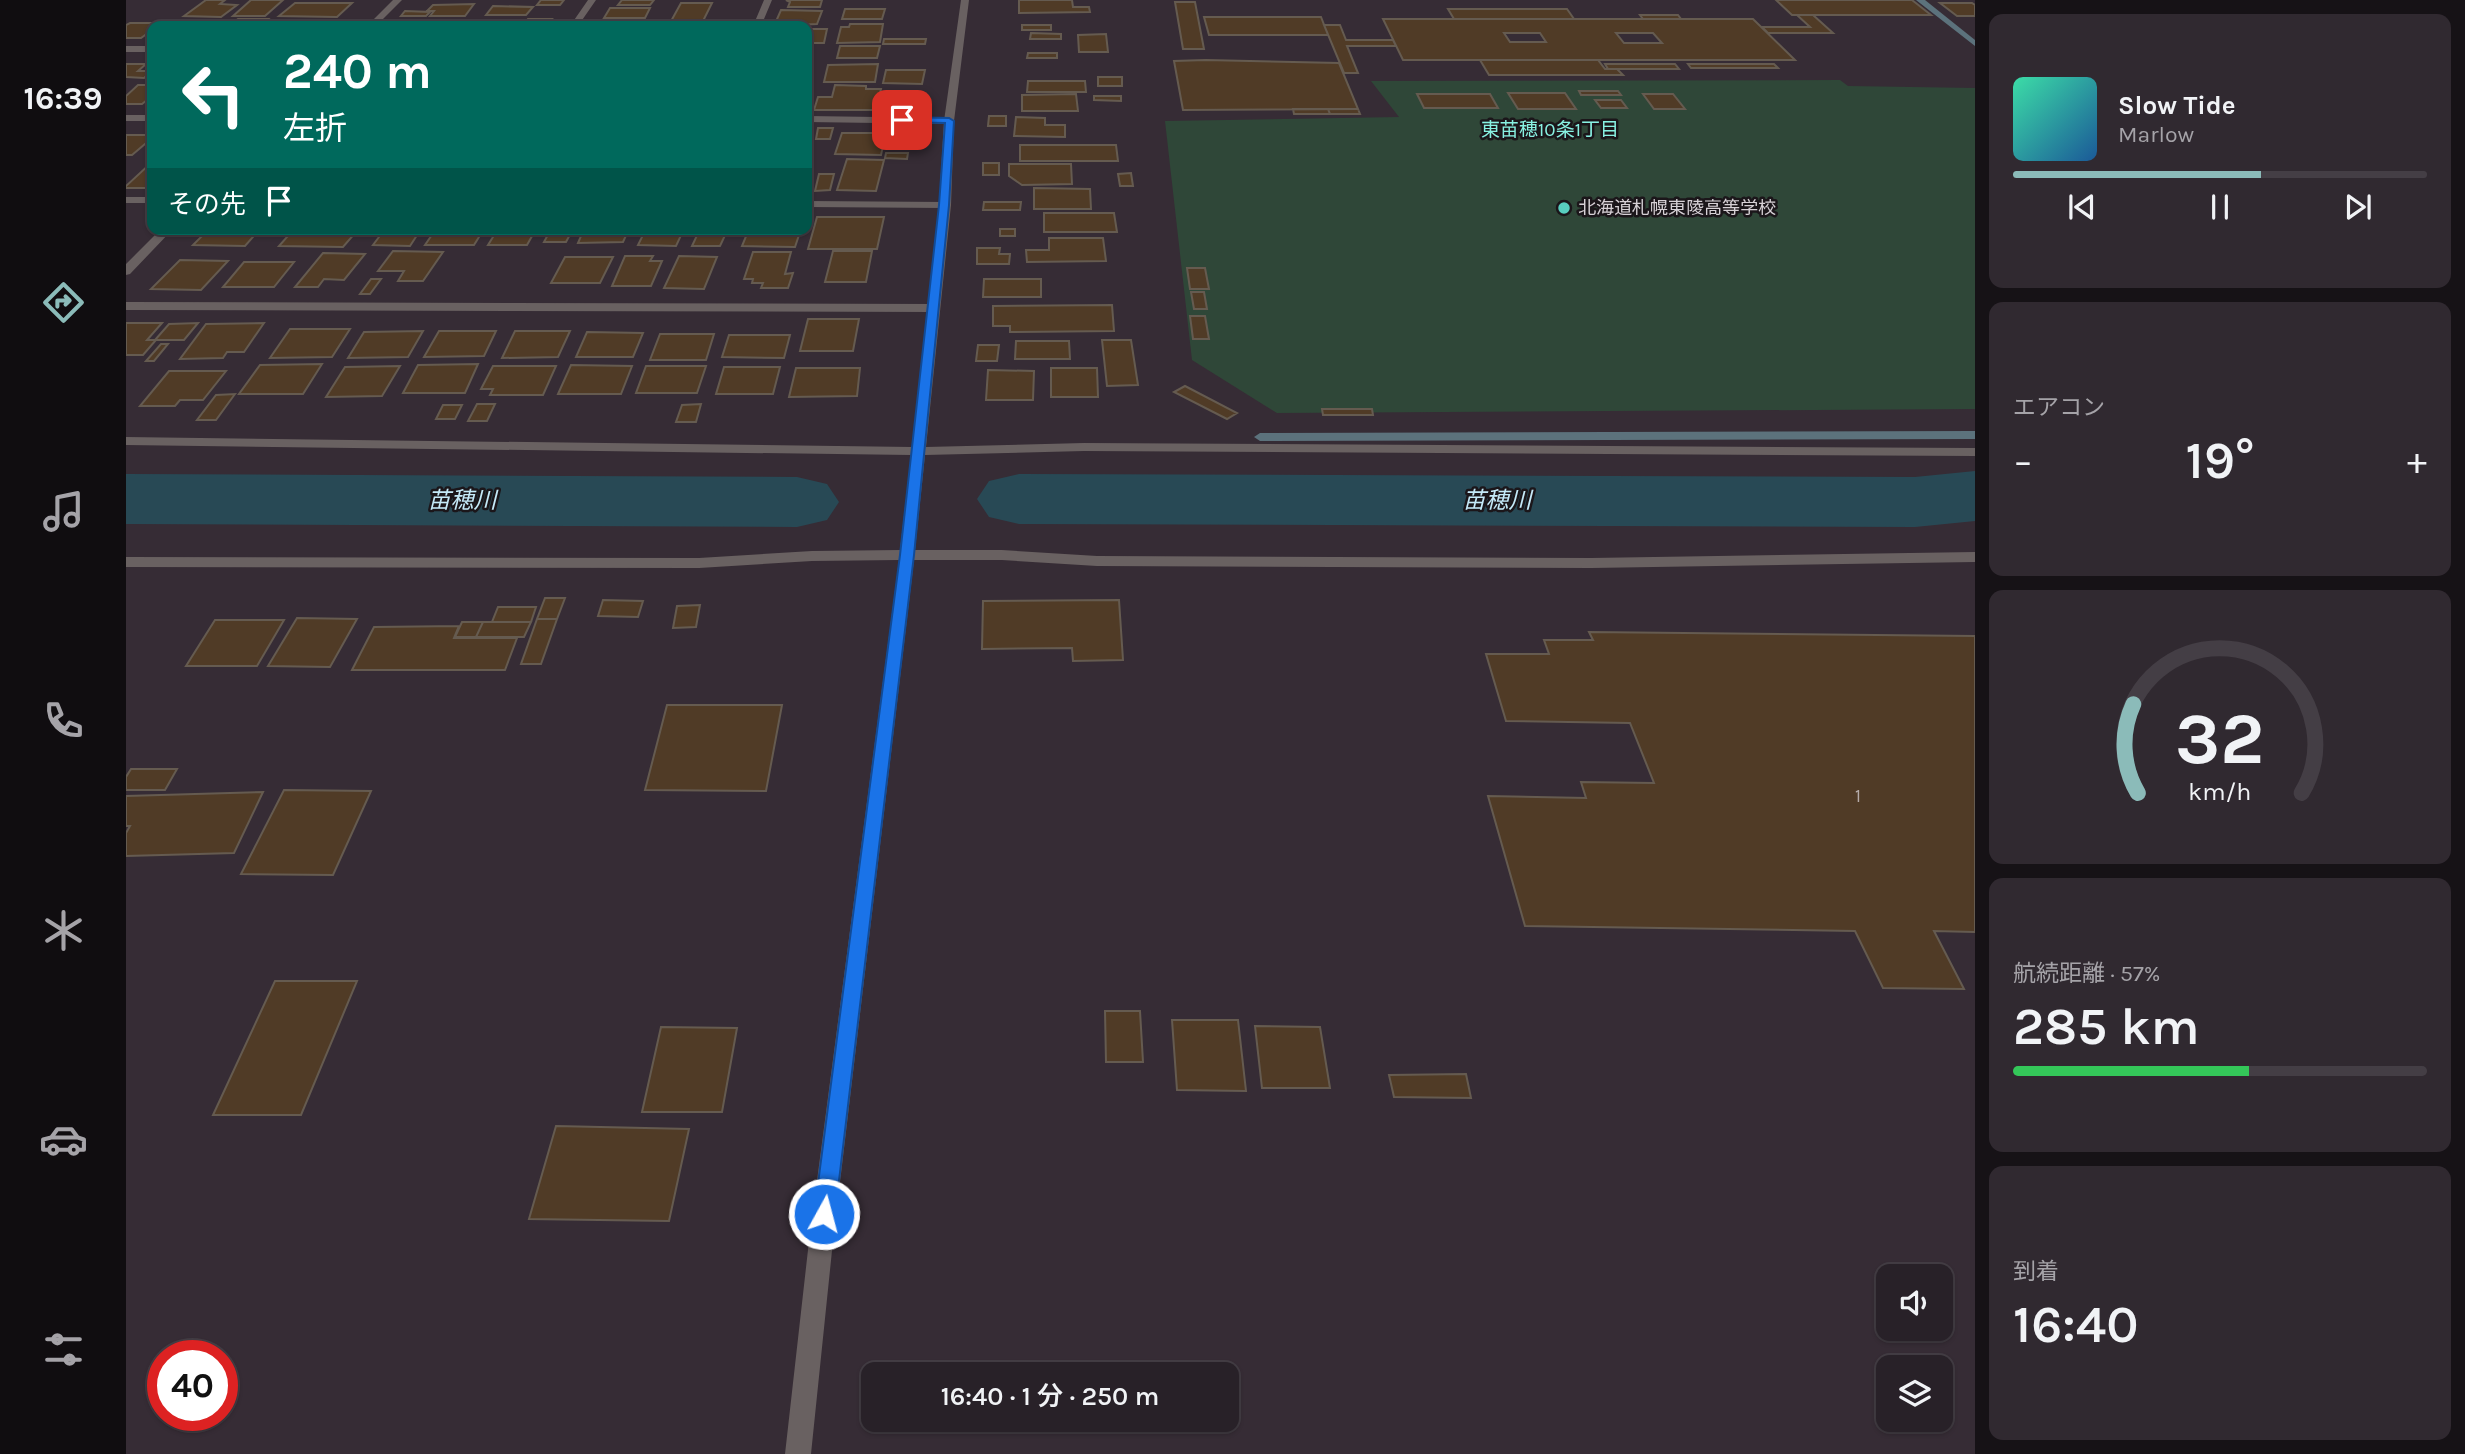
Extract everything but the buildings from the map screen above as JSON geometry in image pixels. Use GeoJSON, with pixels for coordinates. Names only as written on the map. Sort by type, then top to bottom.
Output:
{"type":"FeatureCollection","features":[{"type":"Feature","properties":{"kind":"street"},"geometry":{"type":"LineString","coordinates":[[376,21],[398,0]]}},
{"type":"Feature","properties":{"kind":"street"},"geometry":{"type":"LineString","coordinates":[[577,21],[592,0]]}},
{"type":"Feature","properties":{"kind":"street"},"geometry":{"type":"LineString","coordinates":[[759,21],[768,0]]}},
{"type":"Feature","properties":{"kind":"street"},"geometry":{"type":"LineString","coordinates":[[798,1454],[823,1228],[907,555],[944,205],[949,121],[965,0]]}},
{"type":"Feature","properties":{"kind":"street"},"geometry":{"type":"LineString","coordinates":[[126,49],[147,49]]}},
{"type":"Feature","properties":{"kind":"street"},"geometry":{"type":"LineString","coordinates":[[126,118],[147,118]]}},
{"type":"Feature","properties":{"kind":"street"},"geometry":{"type":"LineString","coordinates":[[812,119],[949,121]]}},
{"type":"Feature","properties":{"kind":"street"},"geometry":{"type":"LineString","coordinates":[[126,200],[147,200]]}},
{"type":"Feature","properties":{"kind":"street"},"geometry":{"type":"LineString","coordinates":[[812,204],[944,205]]}},
{"type":"Feature","properties":{"kind":"street"},"geometry":{"type":"LineString","coordinates":[[126,271],[162,235]]}},
{"type":"Feature","properties":{"kind":"street"},"geometry":{"type":"LineString","coordinates":[[126,306],[934,308]]}},
{"type":"Feature","properties":{"kind":"street"},"geometry":{"type":"LineString","coordinates":[[126,441],[918,451],[1084,447],[1975,452]]}},
{"type":"Feature","properties":{"kind":"street"},"geometry":{"type":"LineString","coordinates":[[126,562],[699,563],[812,556],[1002,555],[1097,561],[1591,563],[1975,556]]}},
{"type":"Feature","properties":{"kind":"green space","name":"北海道札幌東陵高等学校"},"geometry":{"type":"Polygon","coordinates":[[[1840,80],[1848,86],[1975,88],[1975,409],[1277,413],[1192,360],[1165,121],[1399,117],[1371,81],[1840,80]]]}},
{"type":"Feature","properties":{"kind":"waterway"},"geometry":{"type":"LineString","coordinates":[[1920,0],[1975,44]]}},
{"type":"Feature","properties":{"kind":"waterway"},"geometry":{"type":"LineString","coordinates":[[1260,437],[1975,435]]}},
{"type":"Feature","properties":{"kind":"waterway","name":"苗穂川"},"geometry":{"type":"LineString","coordinates":[[1019,499],[1915,502],[1975,496]]}},
{"type":"Feature","properties":{"kind":"waterway","name":"苗穂川"},"geometry":{"type":"LineString","coordinates":[[126,499],[797,502]]}},
{"type":"Feature","properties":{"kind":"place","name":"北海道札幌東陵高等学校"},"geometry":{"type":"Point","coordinates":[1564,208]}},
{"type":"Feature","properties":{"kind":"district","name":"東苗穂10条1丁目"},"geometry":{"type":"Point","coordinates":[1550,130]}},
{"type":"Feature","properties":{"kind":"route"},"geometry":{"type":"LineString","coordinates":[[824,1214],[907,555],[944,205],[949,121],[902,120]]}}]}
